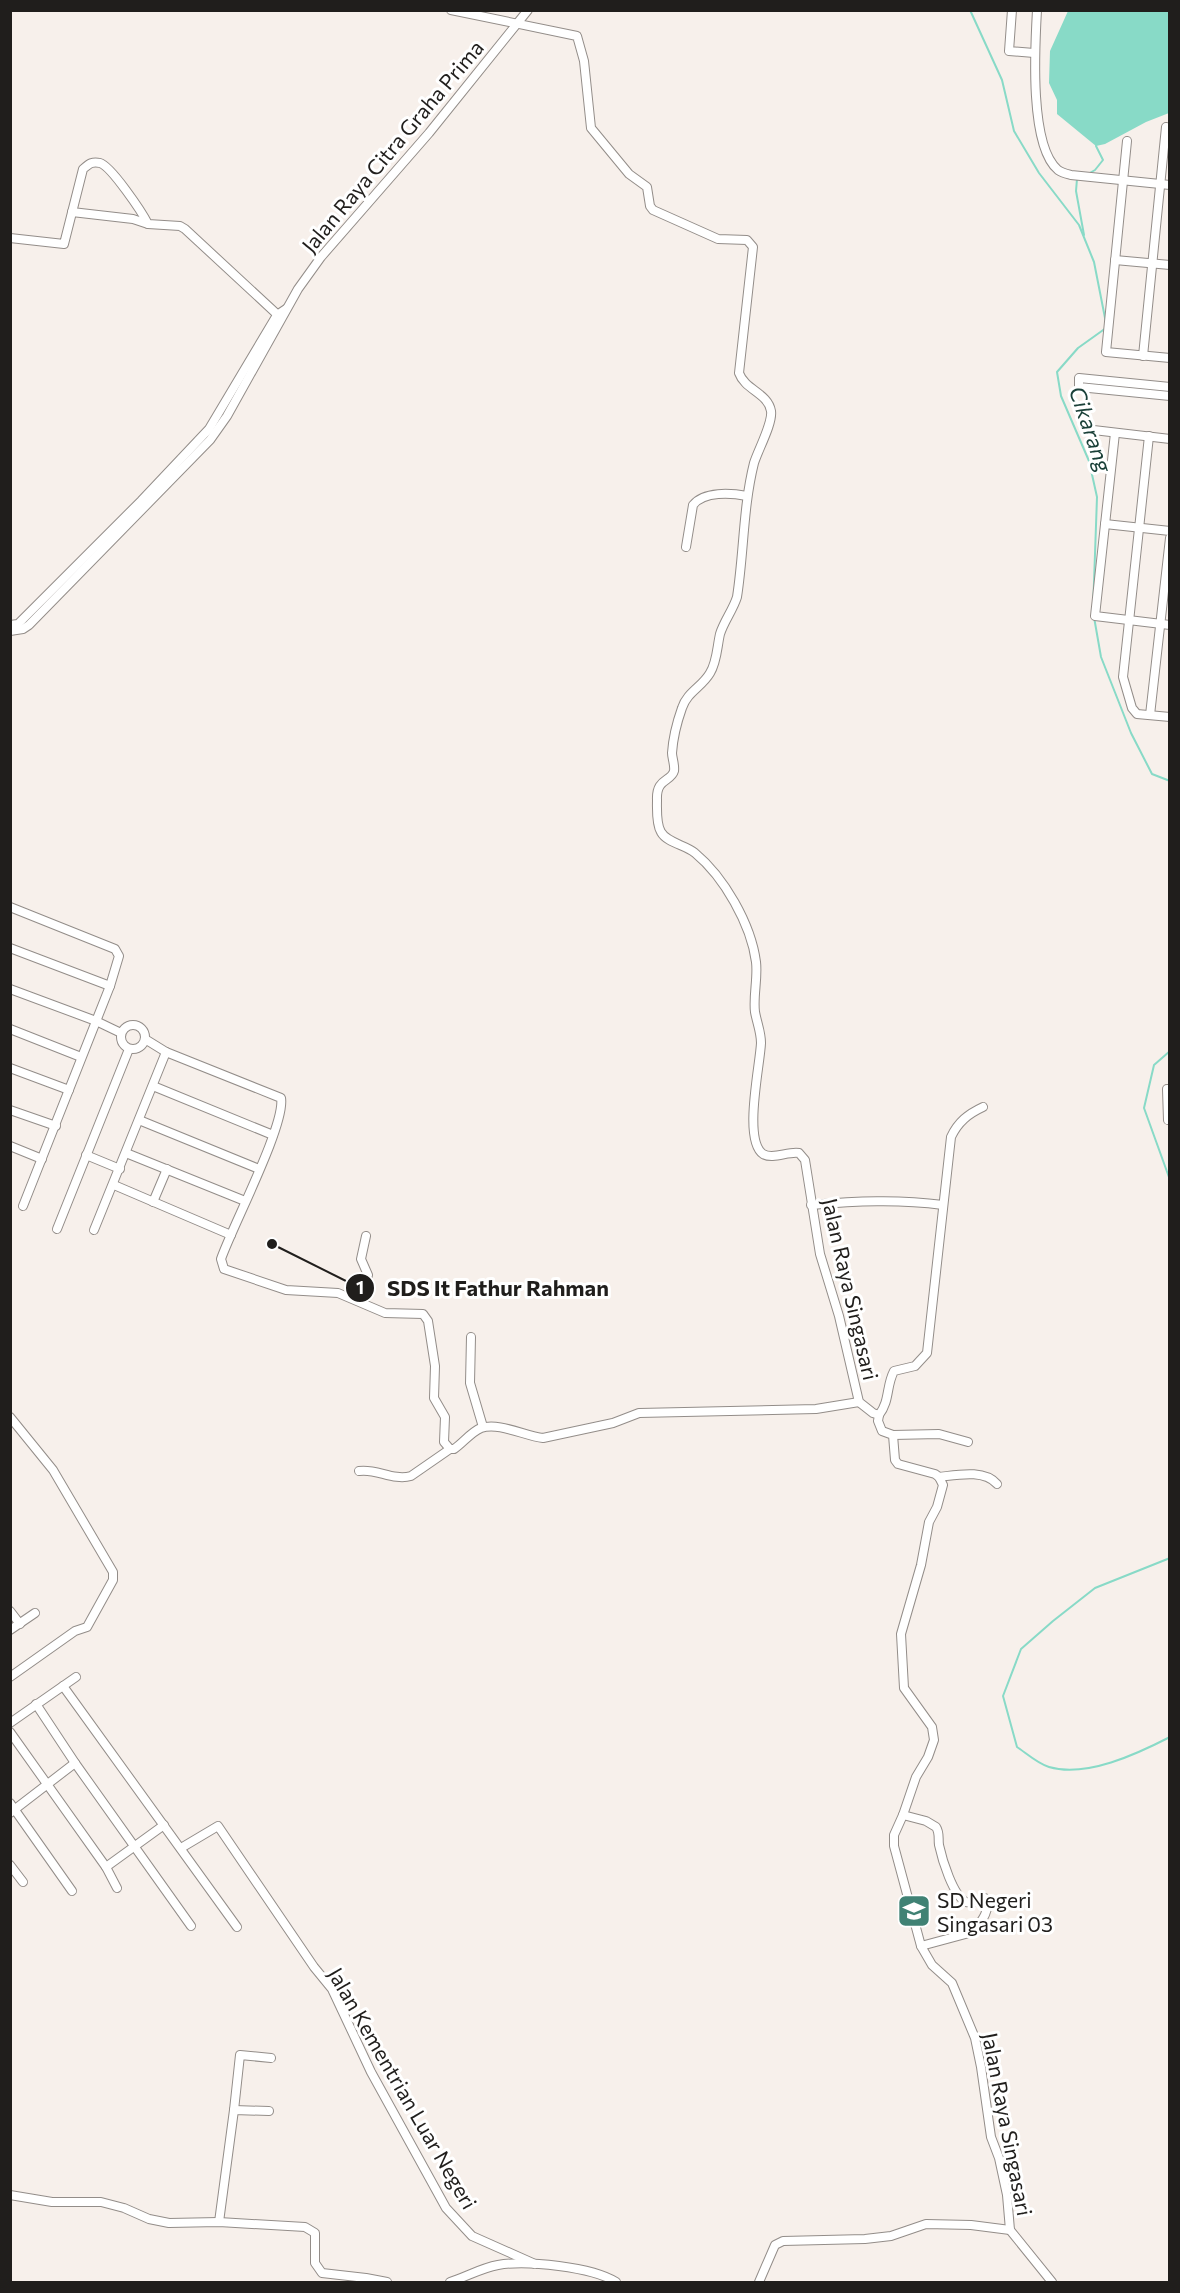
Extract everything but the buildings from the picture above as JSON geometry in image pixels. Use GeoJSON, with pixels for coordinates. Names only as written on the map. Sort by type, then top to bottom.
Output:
{"type":"FeatureCollection","features":[{"type":"Feature","properties":{"kind":"street"},"geometry":{"type":"LineString","coordinates":[[451,10],[517,25]]}},
{"type":"Feature","properties":{"kind":"street","name":"Jalan Raya Citra Graha Prima"},"geometry":{"type":"LineString","coordinates":[[10,631],[23,629],[29,625],[210,440],[280,317],[321,257],[429,133],[528,10]]}},
{"type":"Feature","properties":{"kind":"street"},"geometry":{"type":"LineString","coordinates":[[1012,10],[1010,51],[1034,53]]}},
{"type":"Feature","properties":{"kind":"street"},"geometry":{"type":"LineString","coordinates":[[1037,10],[1034,53],[1040,129],[1052,163],[1060,171],[1071,175],[1170,185]]}},
{"type":"Feature","properties":{"kind":"street","name":"Jalan Raya Singasari"},"geometry":{"type":"LineString","coordinates":[[517,25],[529,25],[577,36],[584,61],[591,128],[629,174],[647,186],[650,206],[653,210],[718,239],[743,239],[751,243],[752,252],[739,373],[745,383],[768,401],[772,416],[755,461],[747,496],[734,608],[721,632],[711,671],[691,692],[682,708],[673,742],[674,770],[669,778],[660,783],[657,792],[658,822],[661,832],[694,852],[718,875],[744,925],[756,963],[755,1011],[761,1035],[754,1114],[755,1137],[765,1155],[776,1156],[793,1152],[799,1153],[805,1160],[820,1254],[839,1316],[859,1402],[879,1415],[878,1421],[882,1431],[893,1435],[894,1454],[898,1464],[939,1477],[943,1485],[937,1507],[929,1522],[921,1565],[901,1634],[904,1688],[932,1727],[934,1740],[928,1757],[916,1777],[894,1835],[894,1846],[921,1946],[932,1965],[952,1983],[975,2038],[991,2137],[999,2158],[1007,2195],[1010,2230],[1052,2283]]}},
{"type":"Feature","properties":{"kind":"street"},"geometry":{"type":"LineString","coordinates":[[1143,356],[1166,127]]}},
{"type":"Feature","properties":{"kind":"street"},"geometry":{"type":"LineString","coordinates":[[1127,141],[1106,352],[1170,358]]}},
{"type":"Feature","properties":{"kind":"street"},"geometry":{"type":"LineString","coordinates":[[10,238],[64,244],[83,169],[90,163],[98,162],[109,169],[143,213],[148,224]]}},
{"type":"Feature","properties":{"kind":"street"},"geometry":{"type":"LineString","coordinates":[[72,212],[133,219],[148,224],[175,225],[185,229],[280,317]]}},
{"type":"Feature","properties":{"kind":"street"},"geometry":{"type":"LineString","coordinates":[[1115,260],[1170,265]]}},
{"type":"Feature","properties":{"kind":"street"},"geometry":{"type":"LineString","coordinates":[[1170,387],[1079,378],[1079,387],[1170,396]]}},
{"type":"Feature","properties":{"kind":"street","name":"Jalan Raya Citra Graha Prima"},"geometry":{"type":"LineString","coordinates":[[10,625],[21,621],[224,414]]}},
{"type":"Feature","properties":{"kind":"street"},"geometry":{"type":"LineString","coordinates":[[1085,429],[1170,439]]}},
{"type":"Feature","properties":{"kind":"street"},"geometry":{"type":"LineString","coordinates":[[1115,433],[1095,616],[1170,625]]}},
{"type":"Feature","properties":{"kind":"street"},"geometry":{"type":"LineString","coordinates":[[1149,436],[1123,677],[1132,708],[1137,714],[1170,717]]}},
{"type":"Feature","properties":{"kind":"street"},"geometry":{"type":"LineString","coordinates":[[686,547],[693,505],[697,500],[709,496],[747,496]]}},
{"type":"Feature","properties":{"kind":"street"},"geometry":{"type":"LineString","coordinates":[[1105,524],[1170,531]]}},
{"type":"Feature","properties":{"kind":"street"},"geometry":{"type":"LineString","coordinates":[[1150,715],[1170,538]]}},
{"type":"Feature","properties":{"kind":"street"},"geometry":{"type":"LineString","coordinates":[[10,907],[115,949],[119,956],[110,986],[23,1206]]}},
{"type":"Feature","properties":{"kind":"street"},"geometry":{"type":"LineString","coordinates":[[10,948],[110,986]]}},
{"type":"Feature","properties":{"kind":"street"},"geometry":{"type":"LineString","coordinates":[[10,989],[96,1021],[121,1033]]}},
{"type":"Feature","properties":{"kind":"street"},"geometry":{"type":"LineString","coordinates":[[140,1026],[145,1039],[142,1046],[136,1050],[129,1049],[123,1045],[121,1033],[126,1027],[140,1026]]}},
{"type":"Feature","properties":{"kind":"street"},"geometry":{"type":"LineString","coordinates":[[10,1029],[81,1057]]}},
{"type":"Feature","properties":{"kind":"street"},"geometry":{"type":"LineString","coordinates":[[145,1039],[166,1052],[281,1098],[281,1107],[273,1136],[221,1260],[224,1269],[286,1290],[338,1293],[385,1312],[423,1314],[427,1318],[435,1366],[434,1398],[445,1416],[444,1442],[450,1449]]}},
{"type":"Feature","properties":{"kind":"street"},"geometry":{"type":"LineString","coordinates":[[57,1229],[129,1049]]}},
{"type":"Feature","properties":{"kind":"street"},"geometry":{"type":"LineString","coordinates":[[94,1230],[166,1052]]}},
{"type":"Feature","properties":{"kind":"street"},"geometry":{"type":"LineString","coordinates":[[10,1068],[69,1090]]}},
{"type":"Feature","properties":{"kind":"street"},"geometry":{"type":"LineString","coordinates":[[153,1086],[273,1136]]}},
{"type":"Feature","properties":{"kind":"street"},"geometry":{"type":"LineString","coordinates":[[1170,1089],[1167,1089],[1168,1120],[1170,1120]]}},
{"type":"Feature","properties":{"kind":"street"},"geometry":{"type":"LineString","coordinates":[[879,1415],[886,1406],[890,1378],[894,1371],[915,1366],[927,1353],[951,1137],[956,1125],[971,1112],[983,1107]]}},
{"type":"Feature","properties":{"kind":"street"},"geometry":{"type":"LineString","coordinates":[[10,1110],[56,1126]]}},
{"type":"Feature","properties":{"kind":"street"},"geometry":{"type":"LineString","coordinates":[[139,1120],[259,1169]]}},
{"type":"Feature","properties":{"kind":"street"},"geometry":{"type":"LineString","coordinates":[[10,1146],[42,1159]]}},
{"type":"Feature","properties":{"kind":"street"},"geometry":{"type":"LineString","coordinates":[[126,1153],[245,1201]]}},
{"type":"Feature","properties":{"kind":"street"},"geometry":{"type":"LineString","coordinates":[[86,1155],[120,1169]]}},
{"type":"Feature","properties":{"kind":"street"},"geometry":{"type":"LineString","coordinates":[[153,1202],[167,1169]]}},
{"type":"Feature","properties":{"kind":"street"},"geometry":{"type":"LineString","coordinates":[[114,1185],[231,1235]]}},
{"type":"Feature","properties":{"kind":"street"},"geometry":{"type":"LineString","coordinates":[[811,1205],[864,1200],[909,1201],[943,1205]]}},
{"type":"Feature","properties":{"kind":"street"},"geometry":{"type":"LineString","coordinates":[[359,1300],[368,1275],[361,1259],[366,1236]]}},
{"type":"Feature","properties":{"kind":"street"},"geometry":{"type":"LineString","coordinates":[[471,1337],[470,1383],[483,1427]]}},
{"type":"Feature","properties":{"kind":"street"},"geometry":{"type":"LineString","coordinates":[[359,1471],[368,1469],[404,1478],[411,1476],[450,1449],[454,1449],[483,1427],[508,1429],[543,1438],[613,1424],[639,1413],[816,1410],[859,1402]]}},
{"type":"Feature","properties":{"kind":"street"},"geometry":{"type":"LineString","coordinates":[[10,1417],[53,1470],[113,1572],[113,1580],[87,1628],[75,1631],[10,1677]]}},
{"type":"Feature","properties":{"kind":"street"},"geometry":{"type":"LineString","coordinates":[[893,1435],[939,1434],[968,1442]]}},
{"type":"Feature","properties":{"kind":"street"},"geometry":{"type":"LineString","coordinates":[[939,1477],[982,1475],[997,1484]]}},
{"type":"Feature","properties":{"kind":"street"},"geometry":{"type":"LineString","coordinates":[[10,1611],[20,1624]]}},
{"type":"Feature","properties":{"kind":"street"},"geometry":{"type":"LineString","coordinates":[[10,1630],[35,1613]]}},
{"type":"Feature","properties":{"kind":"street"},"geometry":{"type":"LineString","coordinates":[[10,1723],[76,1677]]}},
{"type":"Feature","properties":{"kind":"street"},"geometry":{"type":"LineString","coordinates":[[63,1686],[237,1927]]}},
{"type":"Feature","properties":{"kind":"street"},"geometry":{"type":"LineString","coordinates":[[36,1704],[191,1926]]}},
{"type":"Feature","properties":{"kind":"street"},"geometry":{"type":"LineString","coordinates":[[10,1732],[106,1867],[117,1888]]}},
{"type":"Feature","properties":{"kind":"street"},"geometry":{"type":"LineString","coordinates":[[72,1891],[12,1808],[75,1763]]}},
{"type":"Feature","properties":{"kind":"street"},"geometry":{"type":"LineString","coordinates":[[903,1815],[926,1821],[939,1830],[939,1845],[958,1895],[966,1902],[985,1898],[988,1903],[987,1911],[972,1932],[921,1946]]}},
{"type":"Feature","properties":{"kind":"street"},"geometry":{"type":"LineString","coordinates":[[106,1867],[164,1825]]}},
{"type":"Feature","properties":{"kind":"street","name":"Jalan Kementrian Luar Negeri"},"geometry":{"type":"LineString","coordinates":[[181,1848],[218,1826],[314,1967],[332,1989],[371,2072],[446,2208],[472,2236],[535,2264]]}},
{"type":"Feature","properties":{"kind":"street"},"geometry":{"type":"LineString","coordinates":[[10,1864],[23,1882]]}},
{"type":"Feature","properties":{"kind":"street"},"geometry":{"type":"LineString","coordinates":[[219,2222],[240,2055],[271,2058]]}},
{"type":"Feature","properties":{"kind":"street"},"geometry":{"type":"LineString","coordinates":[[234,2110],[269,2111]]}},
{"type":"Feature","properties":{"kind":"street"},"geometry":{"type":"LineString","coordinates":[[10,2195],[52,2202],[101,2202],[124,2208],[149,2219],[169,2223],[219,2222],[310,2229],[316,2237],[315,2263],[320,2271],[387,2283]]}},
{"type":"Feature","properties":{"kind":"street","name":"Jalan Raya Singasari"},"geometry":{"type":"LineString","coordinates":[[759,2283],[775,2245],[783,2241],[865,2239],[891,2236],[920,2225],[938,2224],[1010,2230]]}},
{"type":"Feature","properties":{"kind":"street"},"geometry":{"type":"LineString","coordinates":[[450,2283],[500,2265],[535,2264],[600,2274],[616,2283]]}},
{"type":"Feature","properties":{"kind":"shaded area"},"geometry":{"type":"Polygon","coordinates":[[[1068,11],[1169,11],[1169,113],[1146,122],[1105,144],[1096,146],[1057,114],[1057,100],[1049,83],[1050,51],[1068,11]]]}},
{"type":"Feature","properties":{"kind":"waterway","name":"Cikarang"},"geometry":{"type":"LineString","coordinates":[[970,10],[1002,80],[1014,131],[1039,173],[1079,225],[1094,262],[1106,323]]}},
{"type":"Feature","properties":{"kind":"waterway"},"geometry":{"type":"LineString","coordinates":[[1088,174],[1095,170],[1103,160],[1096,146]]}},
{"type":"Feature","properties":{"kind":"waterway"},"geometry":{"type":"LineString","coordinates":[[1077,179],[1076,191],[1084,235]]}},
{"type":"Feature","properties":{"kind":"waterway","name":"Cikarang"},"geometry":{"type":"LineString","coordinates":[[1093,611],[1097,497],[1089,461],[1061,396],[1057,372],[1078,348],[1106,328]]}},
{"type":"Feature","properties":{"kind":"waterway","name":"Cikarang"},"geometry":{"type":"LineString","coordinates":[[1094,617],[1101,657],[1131,733],[1152,774],[1170,781]]}},
{"type":"Feature","properties":{"kind":"waterway","name":"Cikarang"},"geometry":{"type":"LineString","coordinates":[[1170,1051],[1154,1065],[1144,1108],[1170,1180]]}},
{"type":"Feature","properties":{"kind":"waterway","name":"Cikarang"},"geometry":{"type":"LineString","coordinates":[[1170,1558],[1095,1588],[1053,1621],[1021,1649],[1003,1696],[1017,1747],[1036,1761],[1049,1767],[1063,1770],[1095,1767],[1127,1757],[1170,1737]]}},
{"type":"Feature","properties":{"kind":"place","name":"SDS It Fathur Rahman"},"geometry":{"type":"Point","coordinates":[272,1244]}},
{"type":"Feature","properties":{"kind":"place","name":"SD Negeri Singasari 03"},"geometry":{"type":"Point","coordinates":[914,1911]}}]}
